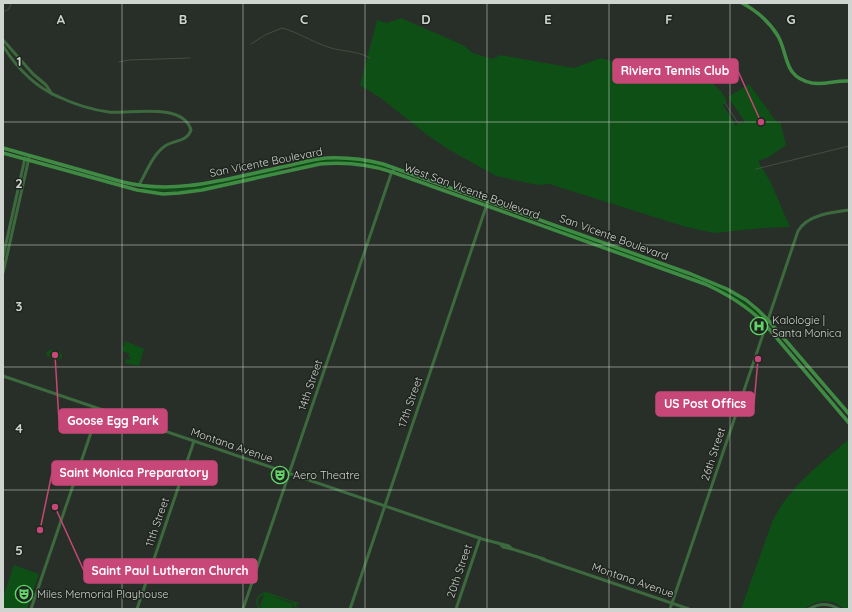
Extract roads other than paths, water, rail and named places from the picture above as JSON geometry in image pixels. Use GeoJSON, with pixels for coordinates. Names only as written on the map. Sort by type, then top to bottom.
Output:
{"type":"FeatureCollection","features":[{"type":"Feature","properties":{"kind":"main road"},"geometry":{"type":"LineString","coordinates":[[742,3],[760,14],[769,22],[779,37],[788,65],[797,76],[805,80],[821,84],[849,81]]}},
{"type":"Feature","properties":{"kind":"main road","name":"San Vicente Boulevard"},"geometry":{"type":"LineString","coordinates":[[3,148],[139,186],[168,188],[188,186],[326,158],[366,160],[395,168],[719,285],[746,300],[768,320]]}},
{"type":"Feature","properties":{"kind":"main road"},"geometry":{"type":"LineString","coordinates":[[3,153],[27,160]]}},
{"type":"Feature","properties":{"kind":"main road","name":"West San Vicente Boulevard"},"geometry":{"type":"LineString","coordinates":[[27,160],[137,190],[163,194],[179,194],[198,191],[320,164],[355,164],[392,172],[717,289],[742,304],[756,315],[849,423]]}},
{"type":"Feature","properties":{"kind":"main road"},"geometry":{"type":"LineString","coordinates":[[768,320],[849,414]]}},
{"type":"Feature","properties":{"kind":"street"},"geometry":{"type":"LineString","coordinates":[[3,40],[33,74],[46,85],[52,94]]}},
{"type":"Feature","properties":{"kind":"street"},"geometry":{"type":"LineString","coordinates":[[3,46],[31,81],[59,98],[106,112],[162,111],[175,116],[188,124],[191,130],[188,136],[162,148],[155,157],[139,186]]}},
{"type":"Feature","properties":{"kind":"street"},"geometry":{"type":"LineString","coordinates":[[3,274],[28,155]]}},
{"type":"Feature","properties":{"kind":"street"},"geometry":{"type":"LineString","coordinates":[[3,257],[27,160]]}},
{"type":"Feature","properties":{"kind":"street","name":"14th Street"},"geometry":{"type":"LineString","coordinates":[[243,609],[392,172],[395,168]]}},
{"type":"Feature","properties":{"kind":"street","name":"17th Street"},"geometry":{"type":"LineString","coordinates":[[350,609],[488,201]]}},
{"type":"Feature","properties":{"kind":"street","name":"26th Street"},"geometry":{"type":"LineString","coordinates":[[670,609],[800,227],[808,221],[834,212],[849,210]]}},
{"type":"Feature","properties":{"kind":"street","name":"Montana Avenue"},"geometry":{"type":"LineString","coordinates":[[3,376],[689,609]]}},
{"type":"Feature","properties":{"kind":"street"},"geometry":{"type":"LineString","coordinates":[[31,609],[99,409]]}},
{"type":"Feature","properties":{"kind":"street","name":"11th Street"},"geometry":{"type":"LineString","coordinates":[[137,609],[194,441]]}},
{"type":"Feature","properties":{"kind":"street","name":"20th Street"},"geometry":{"type":"LineString","coordinates":[[456,609],[480,538]]}},
{"type":"Feature","properties":{"kind":"street"},"geometry":{"type":"LineString","coordinates":[[809,609],[824,604],[839,609]]}},
{"type":"Feature","properties":{"kind":"waterway"},"geometry":{"type":"LineString","coordinates":[[3,12],[9,9],[11,3]]}},
{"type":"Feature","properties":{"kind":"waterway"},"geometry":{"type":"LineString","coordinates":[[251,44],[265,35],[282,28],[328,47],[354,52],[370,58]]}},
{"type":"Feature","properties":{"kind":"waterway"},"geometry":{"type":"LineString","coordinates":[[119,62],[129,60],[190,58]]}},
{"type":"Feature","properties":{"kind":"waterway"},"geometry":{"type":"LineString","coordinates":[[725,103],[738,123]]}},
{"type":"Feature","properties":{"kind":"waterway"},"geometry":{"type":"LineString","coordinates":[[756,169],[849,146]]}},
{"type":"Feature","properties":{"kind":"place","name":"Riviera Tennis Club"},"geometry":{"type":"Point","coordinates":[761,122]}},
{"type":"Feature","properties":{"kind":"place","name":"Kalologie | Santa Monica"},"geometry":{"type":"Point","coordinates":[759,326]}},
{"type":"Feature","properties":{"kind":"place","name":"Goose Egg Park"},"geometry":{"type":"Point","coordinates":[55,355]}},
{"type":"Feature","properties":{"kind":"place","name":"US Post Offics"},"geometry":{"type":"Point","coordinates":[758,359]}},
{"type":"Feature","properties":{"kind":"place","name":"Aero Theatre"},"geometry":{"type":"Point","coordinates":[280,475]}},
{"type":"Feature","properties":{"kind":"place","name":"Saint Paul Lutheran Church"},"geometry":{"type":"Point","coordinates":[55,507]}},
{"type":"Feature","properties":{"kind":"place","name":"Saint Monica Preparatory"},"geometry":{"type":"Point","coordinates":[40,530]}},
{"type":"Feature","properties":{"kind":"place","name":"Miles Memorial Playhouse"},"geometry":{"type":"Point","coordinates":[24,594]}}]}
